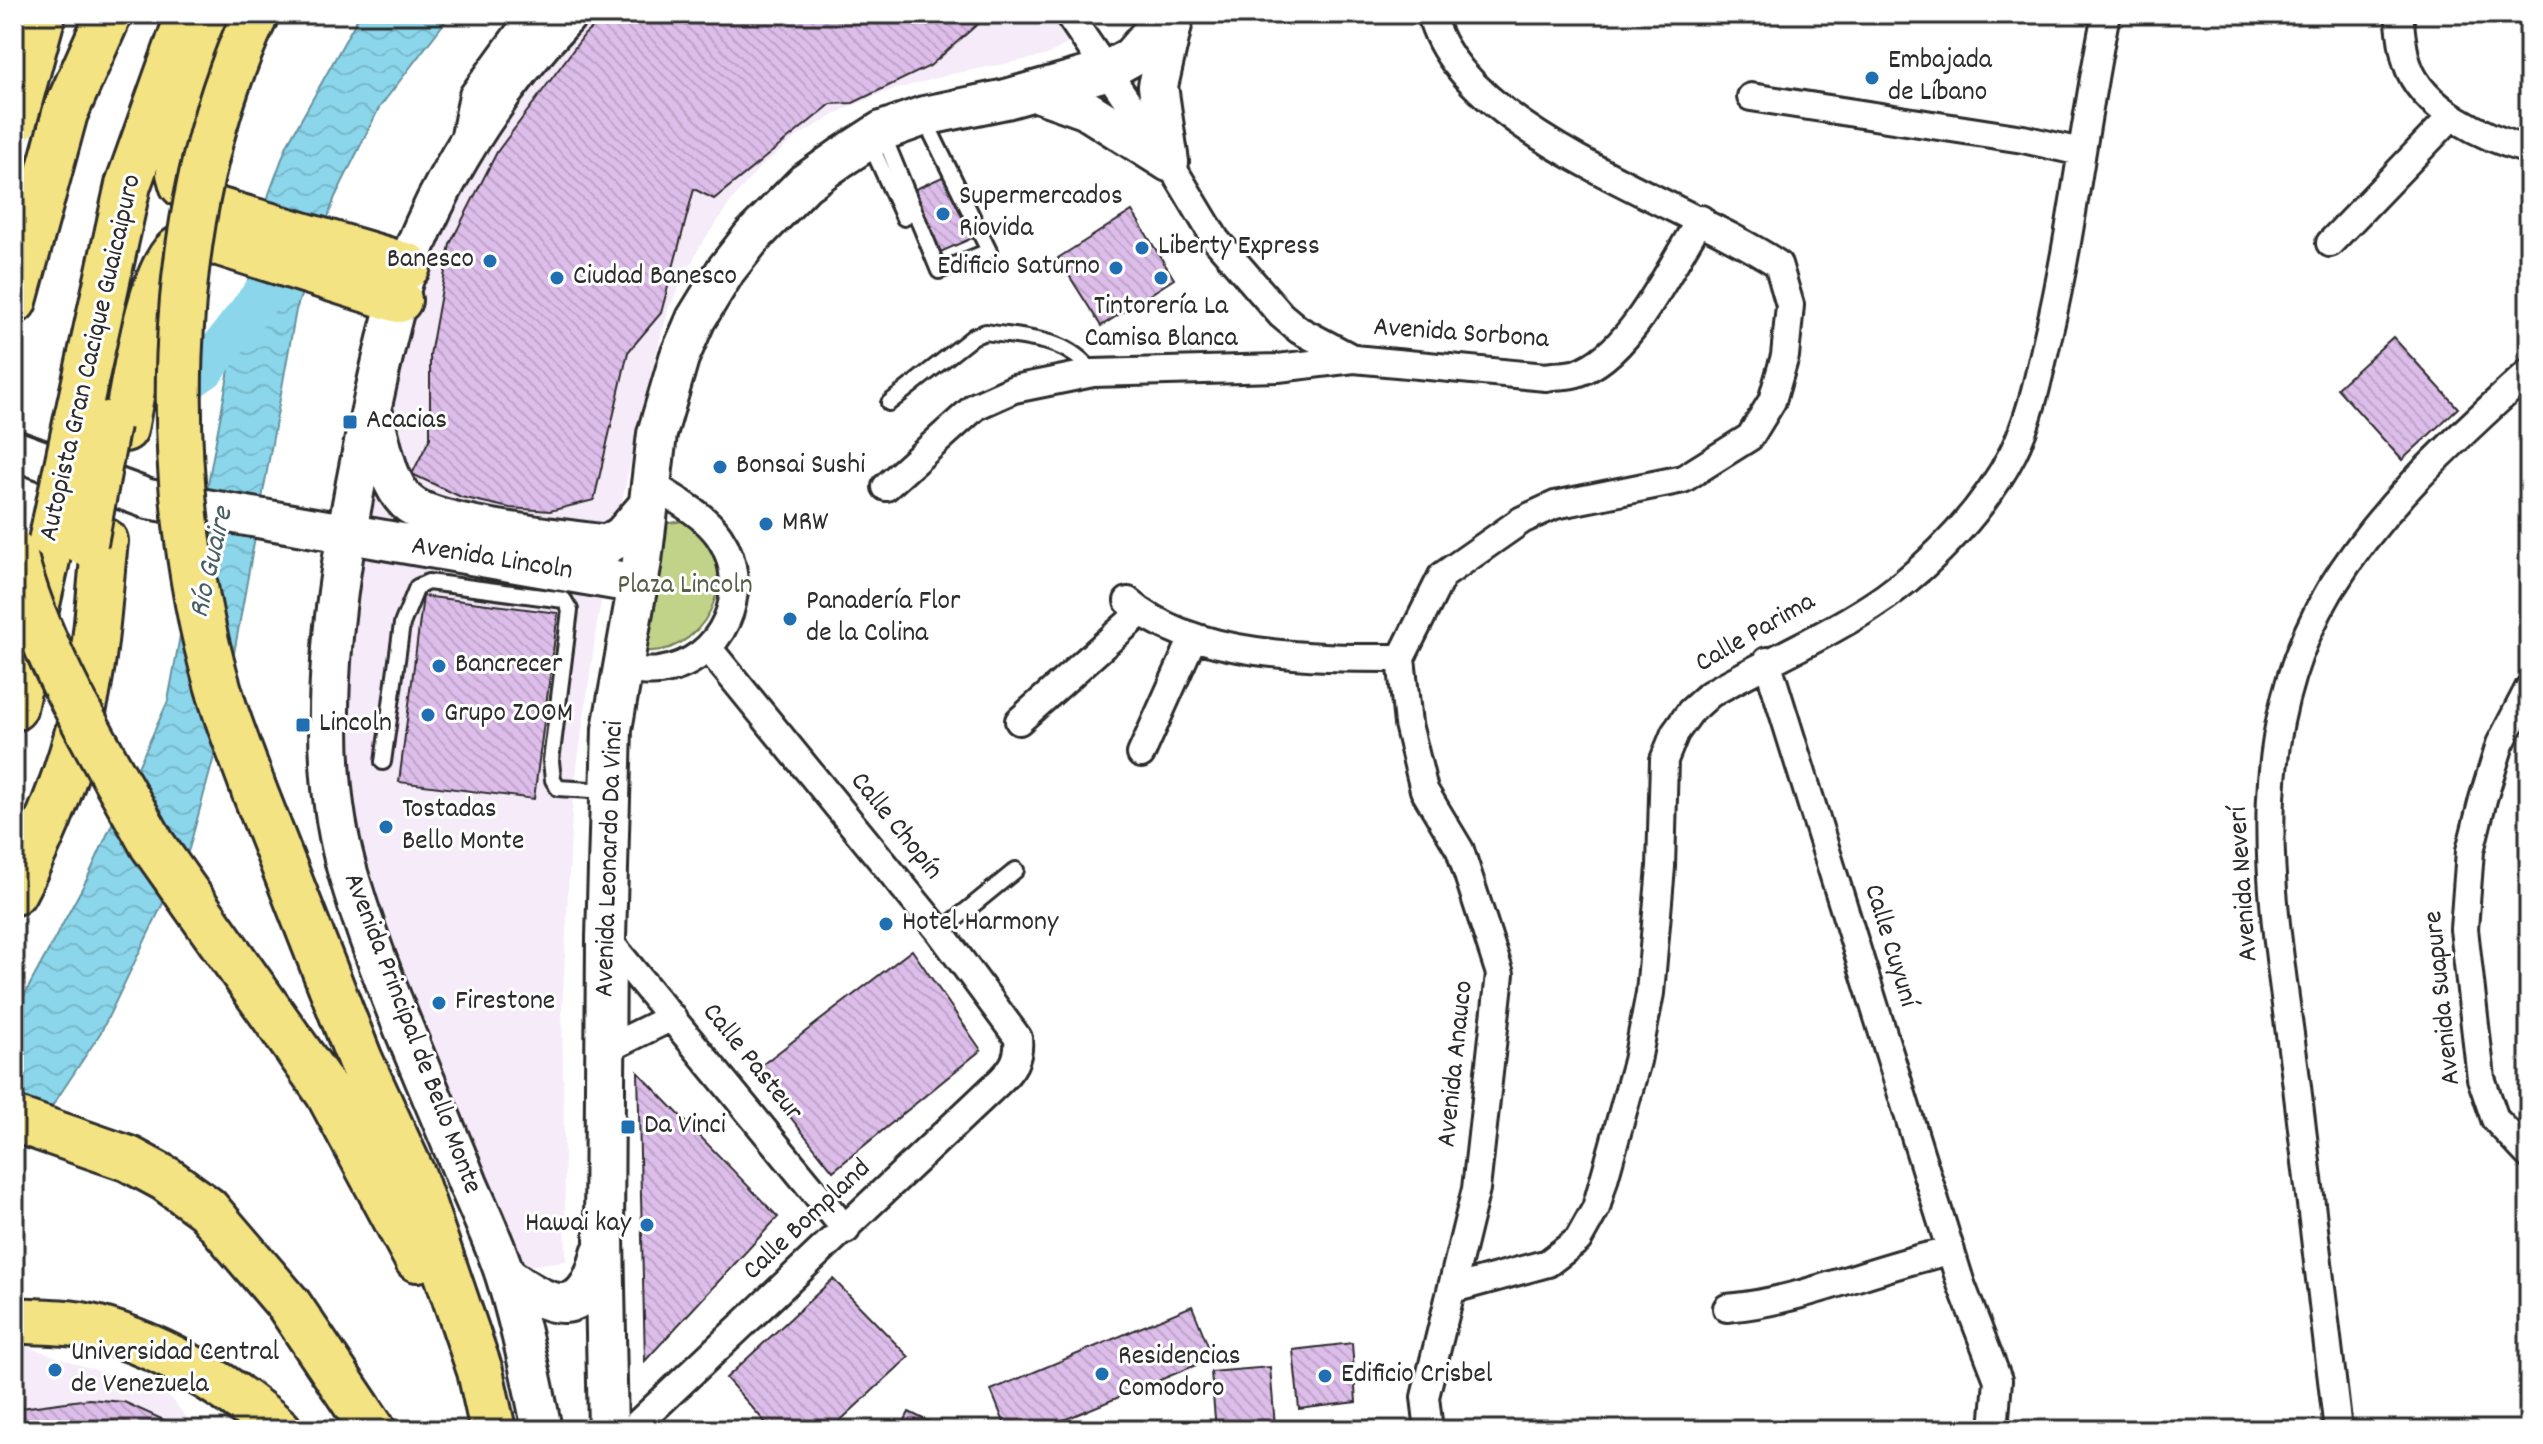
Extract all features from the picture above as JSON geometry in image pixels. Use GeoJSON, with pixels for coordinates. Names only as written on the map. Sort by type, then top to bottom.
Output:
{"type":"FeatureCollection","features":[{"type":"Feature","properties":{"kind":"highway"},"geometry":{"type":"LineString","coordinates":[[14,121],[43,14]]}},
{"type":"Feature","properties":{"kind":"highway"},"geometry":{"type":"LineString","coordinates":[[14,301],[65,113],[109,14]]}},
{"type":"Feature","properties":{"kind":"highway"},"geometry":{"type":"LineString","coordinates":[[234,14],[203,86],[180,157],[182,184],[204,225],[395,280]]}},
{"type":"Feature","properties":{"kind":"highway"},"geometry":{"type":"LineString","coordinates":[[256,14],[213,127],[193,224],[179,370],[185,517],[192,567],[222,703],[360,1060],[414,1178],[480,1371],[493,1430]]}},
{"type":"Feature","properties":{"kind":"highway","name":"Autopista Gran Cacique Guaicaipuro"},"geometry":{"type":"LineString","coordinates":[[14,708],[103,424],[128,185],[182,28]]}},
{"type":"Feature","properties":{"kind":"highway"},"geometry":{"type":"LineString","coordinates":[[103,424],[166,263],[204,225]]}},
{"type":"Feature","properties":{"kind":"highway"},"geometry":{"type":"LineString","coordinates":[[14,849],[56,716],[64,544]]}},
{"type":"Feature","properties":{"kind":"highway"},"geometry":{"type":"LineString","coordinates":[[14,892],[54,805],[76,742],[91,670],[64,544]]}},
{"type":"Feature","properties":{"kind":"highway"},"geometry":{"type":"LineString","coordinates":[[64,544],[25,595],[72,697],[152,844],[328,1093],[410,1241],[466,1387],[474,1430]]}},
{"type":"Feature","properties":{"kind":"highway"},"geometry":{"type":"LineString","coordinates":[[14,1119],[129,1159],[166,1179],[207,1209],[248,1254],[330,1362],[373,1430]]}},
{"type":"Feature","properties":{"kind":"highway"},"geometry":{"type":"LineString","coordinates":[[14,1320],[83,1325],[179,1359],[254,1408],[279,1430]]}},
{"type":"Feature","properties":{"kind":"street"},"geometry":{"type":"LineString","coordinates":[[461,156],[473,95],[532,14]]}},
{"type":"Feature","properties":{"kind":"street","name":"Avenida Principal de Bello Monte"},"geometry":{"type":"LineString","coordinates":[[542,1430],[505,1275],[375,952],[349,878],[337,825],[329,697],[346,536],[395,280],[461,156],[509,81],[568,14]]}},
{"type":"Feature","properties":{"kind":"street","name":"Avenida Sorbona"},"geometry":{"type":"LineString","coordinates":[[1068,14],[1169,162],[1216,240],[1281,315],[1316,342],[1354,359],[1546,377],[1577,373],[1607,357],[1632,327],[1701,219]]}},
{"type":"Feature","properties":{"kind":"street","name":"Avenida Leonardo Da Vinci"},"geometry":{"type":"LineString","coordinates":[[608,1430],[604,1238],[608,791],[612,729],[638,584],[657,434],[674,372],[696,319],[726,270],[775,211],[805,183],[875,136],[924,116],[1037,92],[1106,71],[1131,57],[1168,14]]}},
{"type":"Feature","properties":{"kind":"street"},"geometry":{"type":"LineString","coordinates":[[1169,162],[1158,86],[1175,14]]}},
{"type":"Feature","properties":{"kind":"street"},"geometry":{"type":"LineString","coordinates":[[1019,721],[1134,606],[1193,638],[1332,658],[1401,658],[1442,576],[1522,520],[1555,505],[1683,479],[1750,437],[1772,401],[1785,356],[1790,305],[1778,264],[1701,219],[1573,159],[1523,124],[1469,79],[1444,48],[1431,14]]}},
{"type":"Feature","properties":{"kind":"street","name":"Calle Parima"},"geometry":{"type":"LineString","coordinates":[[1453,1289],[1548,1263],[1578,1240],[1596,1208],[1637,1061],[1650,993],[1661,867],[1664,760],[1675,733],[1690,712],[1710,694],[1885,597],[1958,530],[1988,493],[2013,452],[2037,383],[2065,263],[2106,14]]}},
{"type":"Feature","properties":{"kind":"street"},"geometry":{"type":"LineString","coordinates":[[2399,14],[2407,65],[2425,91],[2451,117],[2479,132],[2529,150]]}},
{"type":"Feature","properties":{"kind":"street"},"geometry":{"type":"LineString","coordinates":[[1037,92],[1085,109],[1169,162]]}},
{"type":"Feature","properties":{"kind":"street"},"geometry":{"type":"LineString","coordinates":[[1751,97],[2023,139],[2081,152]]}},
{"type":"Feature","properties":{"kind":"street"},"geometry":{"type":"LineString","coordinates":[[2330,243],[2451,117]]}},
{"type":"Feature","properties":{"kind":"street"},"geometry":{"type":"LineString","coordinates":[[886,487],[976,406],[1014,389],[1093,373],[1278,368],[1354,359]]}},
{"type":"Feature","properties":{"kind":"street","name":"Avenida Neverí"},"geometry":{"type":"LineString","coordinates":[[2338,1430],[2269,858],[2273,746],[2299,654],[2329,593],[2362,541],[2414,478],[2529,372]]}},
{"type":"Feature","properties":{"kind":"street"},"geometry":{"type":"LineString","coordinates":[[372,408],[389,471],[400,493],[419,510],[447,520],[606,545],[622,536],[650,495],[718,534],[734,572],[734,600],[728,619],[709,649],[690,661],[657,672],[622,669]]}},
{"type":"Feature","properties":{"kind":"street","name":"Avenida Lincoln"},"geometry":{"type":"LineString","coordinates":[[14,450],[148,499],[346,536],[638,584]]}},
{"type":"Feature","properties":{"kind":"street"},"geometry":{"type":"LineString","coordinates":[[1141,754],[1193,638]]}},
{"type":"Feature","properties":{"kind":"street","name":"Calle Chopín"},"geometry":{"type":"LineString","coordinates":[[709,649],[940,932],[1018,1038],[1019,1052]]}},
{"type":"Feature","properties":{"kind":"street","name":"Avenida Anauco"},"geometry":{"type":"LineString","coordinates":[[1401,658],[1408,724],[1424,790],[1460,850],[1500,974],[1476,1189],[1425,1397],[1429,1430]]}},
{"type":"Feature","properties":{"kind":"street","name":"Calle Cuyuní"},"geometry":{"type":"LineString","coordinates":[[1767,661],[1951,1251],[1998,1380],[1994,1430]]}},
{"type":"Feature","properties":{"kind":"street","name":"Avenida Suapure"},"geometry":{"type":"LineString","coordinates":[[2529,688],[2500,744],[2483,799],[2470,851],[2464,929],[2481,1078],[2495,1119],[2529,1155]]}},
{"type":"Feature","properties":{"kind":"street","name":"Calle Pasteur"},"geometry":{"type":"LineString","coordinates":[[606,938],[846,1230]]}},
{"type":"Feature","properties":{"kind":"street"},"geometry":{"type":"LineString","coordinates":[[607,1049],[672,1017]]}},
{"type":"Feature","properties":{"kind":"street","name":"Calle Bompland"},"geometry":{"type":"LineString","coordinates":[[631,1430],[846,1230],[1012,1069],[1019,1052]]}},
{"type":"Feature","properties":{"kind":"street"},"geometry":{"type":"LineString","coordinates":[[505,1275],[538,1299],[561,1305],[572,1301],[594,1278],[604,1238]]}},
{"type":"Feature","properties":{"kind":"street"},"geometry":{"type":"LineString","coordinates":[[1727,1308],[1774,1304],[1906,1260],[1951,1251]]}},
{"type":"Feature","properties":{"kind":"lane"},"geometry":{"type":"LineString","coordinates":[[875,136],[939,271],[989,251],[924,116]]}},
{"type":"Feature","properties":{"kind":"lane"},"geometry":{"type":"LineString","coordinates":[[875,136],[904,218]]}},
{"type":"Feature","properties":{"kind":"lane"},"geometry":{"type":"LineString","coordinates":[[889,403],[962,344],[986,332],[1065,346],[1082,357],[1093,373]]}},
{"type":"Feature","properties":{"kind":"lane"},"geometry":{"type":"LineString","coordinates":[[383,762],[402,624],[417,587],[428,582],[564,600],[568,605],[551,761],[553,780],[558,788],[608,791]]}},
{"type":"Feature","properties":{"kind":"lane"},"geometry":{"type":"LineString","coordinates":[[940,932],[1016,870]]}},
{"type":"Feature","properties":{"kind":"shaded area"},"geometry":{"type":"Polygon","coordinates":[[[558,14],[1109,14],[1078,38],[1045,56],[952,74],[882,93],[843,110],[798,136],[758,169],[732,200],[700,246],[669,307],[642,406],[598,617],[573,795],[562,1012],[566,1261],[501,1269],[389,990],[331,711],[422,235],[558,14]]]}},
{"type":"Feature","properties":{"kind":"shaded area","name":"Universidad Central de Venezuela"},"geometry":{"type":"Polygon","coordinates":[[[19,1344],[168,1395],[197,1430],[14,1430],[14,1345],[19,1344]]]}},
{"type":"Feature","properties":{"kind":"green space","name":"Plaza Lincoln"},"geometry":{"type":"Polygon","coordinates":[[[691,520],[718,555],[717,594],[704,620],[689,637],[669,648],[646,651],[662,524],[691,520]]]}},
{"type":"Feature","properties":{"kind":"water","name":"Río Guaire"},"geometry":{"type":"Polygon","coordinates":[[[360,14],[451,14],[379,108],[335,197],[296,310],[218,742],[189,849],[101,1032],[53,1105],[14,1149],[14,1014],[87,879],[168,701],[238,321],[269,194],[287,145],[360,14]]]}},
{"type":"Feature","properties":{"kind":"building","name":"Ciudad Banesco"},"geometry":{"type":"Polygon","coordinates":[[[609,14],[989,14],[930,66],[853,103],[831,104],[714,199],[694,189],[661,313],[628,352],[594,500],[550,511],[510,508],[461,497],[412,474],[430,438],[430,355],[450,244],[497,152],[585,34],[609,14]]]}},
{"type":"Feature","properties":{"kind":"building","name":"Supermercados Riovida"},"geometry":{"type":"Polygon","coordinates":[[[949,174],[977,236],[936,254],[909,192],[949,174]]]}},
{"type":"Feature","properties":{"kind":"building","name":"Edificio Saturno"},"geometry":{"type":"Polygon","coordinates":[[[1132,211],[1174,279],[1101,326],[1058,258],[1132,211]]]}},
{"type":"Feature","properties":{"kind":"building"},"geometry":{"type":"Polygon","coordinates":[[[2393,337],[2458,408],[2402,460],[2337,388],[2393,337]]]}},
{"type":"Feature","properties":{"kind":"building"},"geometry":{"type":"Polygon","coordinates":[[[423,596],[558,613],[534,799],[399,782],[423,596]]]}},
{"type":"Feature","properties":{"kind":"building"},"geometry":{"type":"Polygon","coordinates":[[[912,950],[981,1050],[833,1171],[754,1071],[912,950]]]}},
{"type":"Feature","properties":{"kind":"building"},"geometry":{"type":"Polygon","coordinates":[[[638,1072],[778,1217],[645,1361],[638,1072]]]}},
{"type":"Feature","properties":{"kind":"building"},"geometry":{"type":"Polygon","coordinates":[[[833,1279],[909,1357],[830,1430],[772,1430],[726,1378],[833,1279]]]}},
{"type":"Feature","properties":{"kind":"building","name":"Residencias Comodoro"},"geometry":{"type":"Polygon","coordinates":[[[1192,1306],[1213,1358],[1040,1430],[1007,1430],[991,1390],[1192,1306]]]}},
{"type":"Feature","properties":{"kind":"building","name":"Edificio Crisbel"},"geometry":{"type":"Polygon","coordinates":[[[1352,1343],[1356,1402],[1299,1409],[1293,1350],[1352,1343]]]}},
{"type":"Feature","properties":{"kind":"building"},"geometry":{"type":"Polygon","coordinates":[[[1270,1367],[1275,1426],[1216,1430],[1211,1372],[1270,1367]]]}},
{"type":"Feature","properties":{"kind":"building"},"geometry":{"type":"Polygon","coordinates":[[[89,1399],[124,1402],[164,1420],[175,1430],[14,1430],[14,1409],[89,1399]]]}},
{"type":"Feature","properties":{"kind":"building"},"geometry":{"type":"Polygon","coordinates":[[[909,1412],[946,1430],[900,1430],[909,1412]]]}},
{"type":"Feature","properties":{"kind":"building"},"geometry":{"type":"Polygon","coordinates":[[[711,1421],[734,1430],[681,1430],[696,1422],[711,1421]]]}},
{"type":"Feature","properties":{"kind":"waterway"},"geometry":{"type":"LineString","coordinates":[[166,396],[205,369],[273,280]]}},
{"type":"Feature","properties":{"kind":"place","name":"Embajada de Líbano"},"geometry":{"type":"Point","coordinates":[1872,78]}},
{"type":"Feature","properties":{"kind":"place","name":"Supermercados Riovida"},"geometry":{"type":"Point","coordinates":[943,214]}},
{"type":"Feature","properties":{"kind":"place","name":"Liberty Express"},"geometry":{"type":"Point","coordinates":[1142,248]}},
{"type":"Feature","properties":{"kind":"place","name":"Banesco"},"geometry":{"type":"Point","coordinates":[490,261]}},
{"type":"Feature","properties":{"kind":"place","name":"Edificio Saturno"},"geometry":{"type":"Point","coordinates":[1116,268]}},
{"type":"Feature","properties":{"kind":"place","name":"Ciudad Banesco"},"geometry":{"type":"Point","coordinates":[557,278]}},
{"type":"Feature","properties":{"kind":"place","name":"Tintorería La Camisa Blanca"},"geometry":{"type":"Point","coordinates":[1161,278]}},
{"type":"Feature","properties":{"kind":"place","name":"Acacias"},"geometry":{"type":"Point","coordinates":[350,422]}},
{"type":"Feature","properties":{"kind":"place","name":"Bonsai Sushi"},"geometry":{"type":"Point","coordinates":[720,467]}},
{"type":"Feature","properties":{"kind":"place","name":"MRW"},"geometry":{"type":"Point","coordinates":[766,524]}},
{"type":"Feature","properties":{"kind":"place","name":"Panadería Flor de la Colina"},"geometry":{"type":"Point","coordinates":[790,619]}},
{"type":"Feature","properties":{"kind":"place","name":"Bancrecer"},"geometry":{"type":"Point","coordinates":[439,666]}},
{"type":"Feature","properties":{"kind":"place","name":"Grupo ZOOM"},"geometry":{"type":"Point","coordinates":[428,715]}},
{"type":"Feature","properties":{"kind":"place","name":"Lincoln"},"geometry":{"type":"Point","coordinates":[303,725]}},
{"type":"Feature","properties":{"kind":"place","name":"Tostadas Bello Monte"},"geometry":{"type":"Point","coordinates":[386,827]}},
{"type":"Feature","properties":{"kind":"place","name":"Hotel Harmony"},"geometry":{"type":"Point","coordinates":[886,924]}},
{"type":"Feature","properties":{"kind":"place","name":"Firestone"},"geometry":{"type":"Point","coordinates":[439,1003]}},
{"type":"Feature","properties":{"kind":"place","name":"Da Vinci"},"geometry":{"type":"Point","coordinates":[628,1127]}},
{"type":"Feature","properties":{"kind":"place","name":"Hawai kay"},"geometry":{"type":"Point","coordinates":[647,1225]}},
{"type":"Feature","properties":{"kind":"place","name":"Universidad Central de Venezuela"},"geometry":{"type":"Point","coordinates":[55,1370]}},
{"type":"Feature","properties":{"kind":"place","name":"Residencias Comodoro"},"geometry":{"type":"Point","coordinates":[1102,1374]}},
{"type":"Feature","properties":{"kind":"place","name":"Edificio Crisbel"},"geometry":{"type":"Point","coordinates":[1325,1376]}}]}
